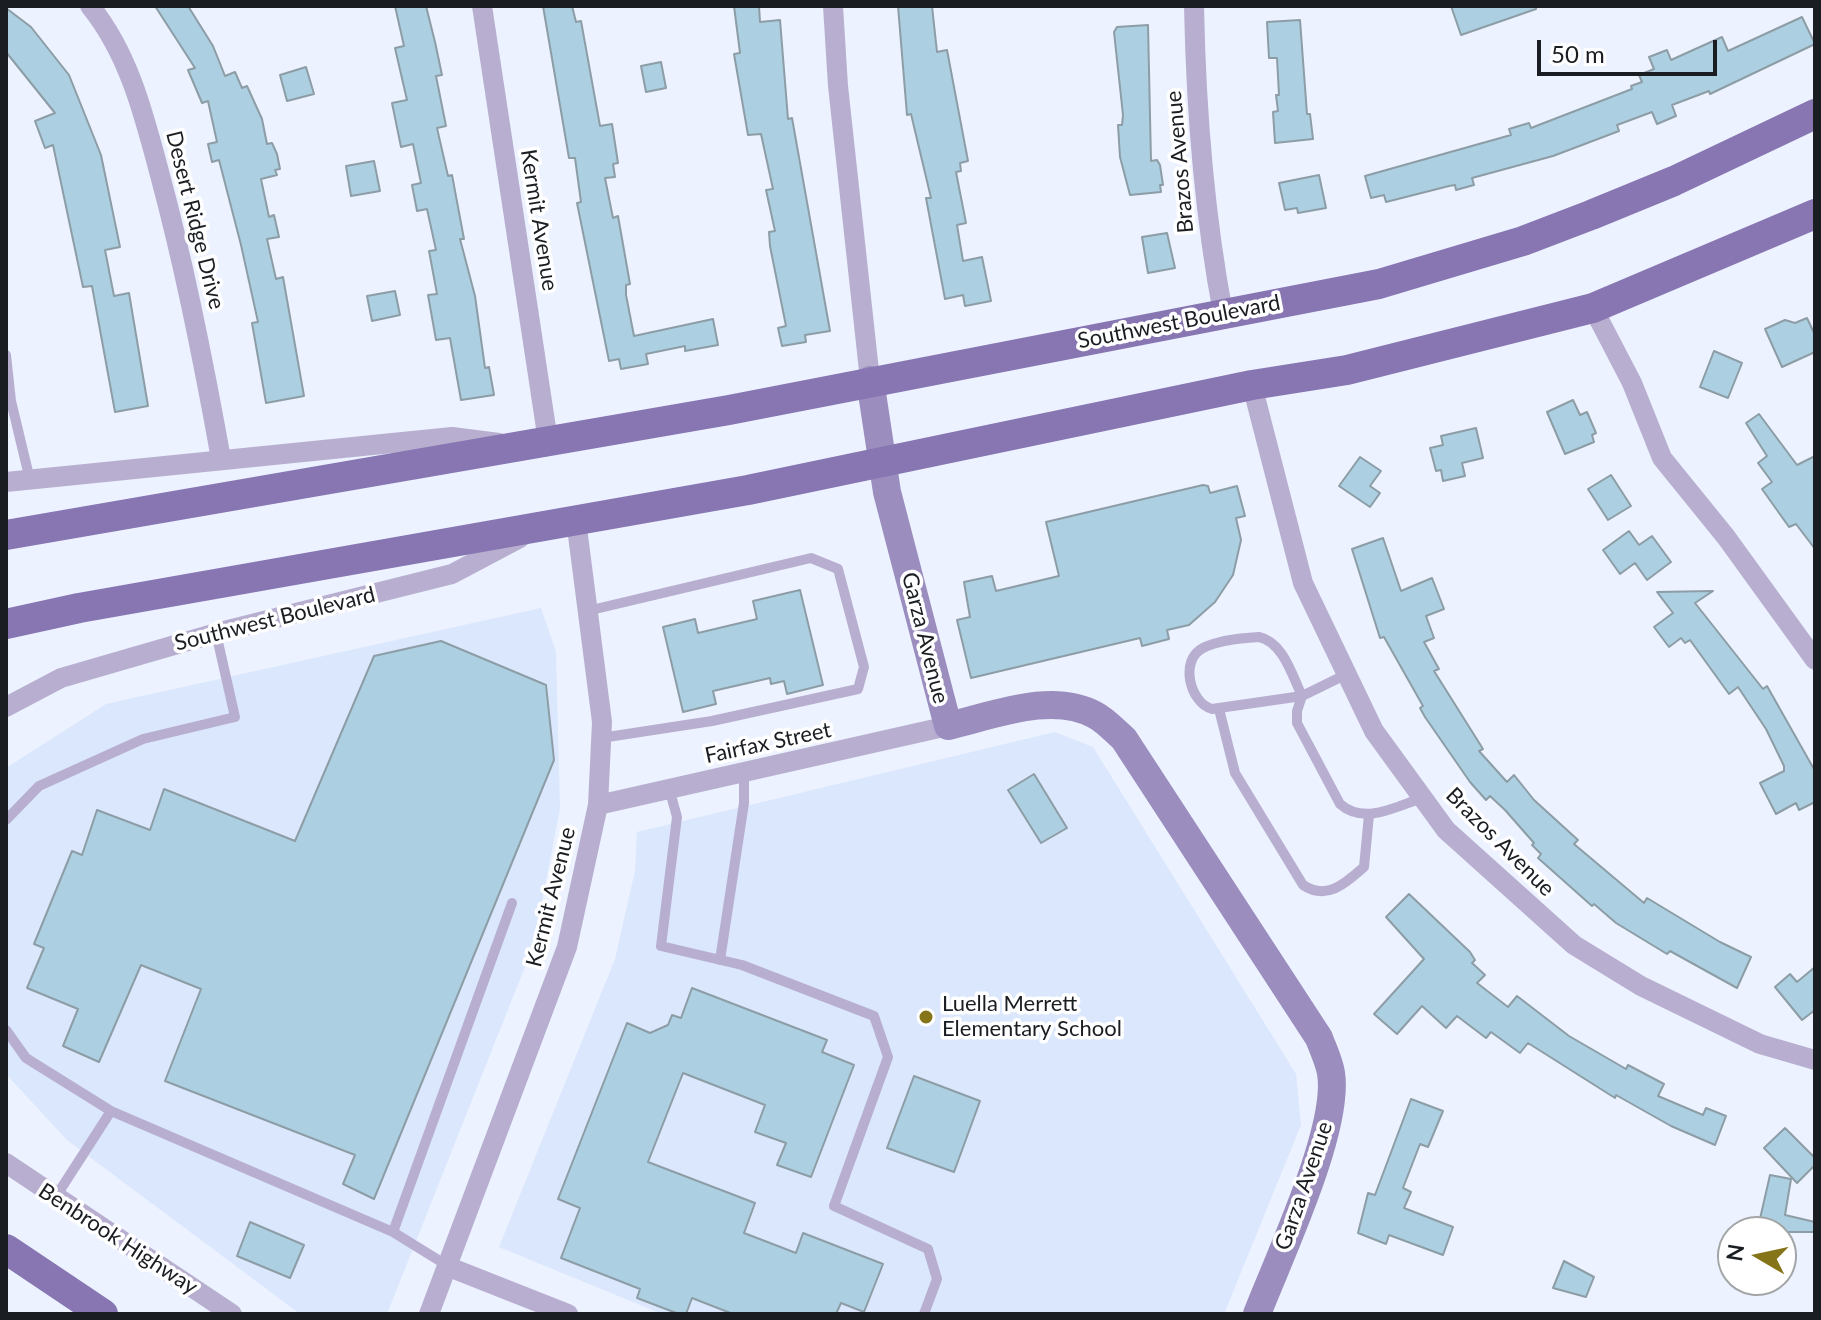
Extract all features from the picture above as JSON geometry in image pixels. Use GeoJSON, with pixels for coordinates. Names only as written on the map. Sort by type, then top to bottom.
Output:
{"type":"FeatureCollection","features":[{"type":"Feature","properties":{"kind":"main road","name":"Southwest Boulevard"},"geometry":{"type":"LineString","coordinates":[[6,535],[729,410],[870,380],[1379,284],[1523,241],[1674,181],[1815,114]]}},
{"type":"Feature","properties":{"kind":"main road","name":"Southwest Boulevard"},"geometry":{"type":"LineString","coordinates":[[6,624],[79,608],[748,490],[1252,385],[1347,370],[1593,308],[1815,214]]}},
{"type":"Feature","properties":{"kind":"main road"},"geometry":{"type":"LineString","coordinates":[[6,1249],[103,1314]]}},
{"type":"Feature","properties":{"kind":"street","name":"Desert Ridge Drive"},"geometry":{"type":"LineString","coordinates":[[90,6],[107,27],[131,78],[149,134],[192,294],[221,459]]}},
{"type":"Feature","properties":{"kind":"street","name":"Kermit Avenue"},"geometry":{"type":"LineString","coordinates":[[482,6],[548,441]]}},
{"type":"Feature","properties":{"kind":"street","name":"Garza Avenue"},"geometry":{"type":"LineString","coordinates":[[833,6],[838,86],[870,380],[887,492],[948,726],[1037,706],[1070,706],[1096,715],[1124,739],[1319,1038],[1331,1072],[1332,1097],[1326,1134],[1257,1314]]}},
{"type":"Feature","properties":{"kind":"street","name":"Brazos Avenue"},"geometry":{"type":"LineString","coordinates":[[1194,6],[1195,63],[1213,261],[1223,313]]}},
{"type":"Feature","properties":{"kind":"street"},"geometry":{"type":"LineString","coordinates":[[1593,308],[1632,383],[1662,458],[1726,537],[1815,660]]}},
{"type":"Feature","properties":{"kind":"street","name":"Brazos Avenue"},"geometry":{"type":"LineString","coordinates":[[1252,385],[1303,583],[1374,731],[1446,830],[1574,945],[1641,986],[1760,1044],[1815,1060]]}},
{"type":"Feature","properties":{"kind":"street","name":"Southwest Boulevard"},"geometry":{"type":"LineString","coordinates":[[6,482],[452,437],[518,446]]}},
{"type":"Feature","properties":{"kind":"street","name":"Kermit Avenue"},"geometry":{"type":"LineString","coordinates":[[429,1314],[567,947],[598,805],[601,738],[576,520]]}},
{"type":"Feature","properties":{"kind":"street","name":"Southwest Boulevard"},"geometry":{"type":"LineString","coordinates":[[6,707],[61,678],[216,633],[452,574],[541,526]]}},
{"type":"Feature","properties":{"kind":"street","name":"Fairfax Street"},"geometry":{"type":"LineString","coordinates":[[598,805],[744,775],[948,726]]}},
{"type":"Feature","properties":{"kind":"street","name":"Benbrook Highway"},"geometry":{"type":"LineString","coordinates":[[6,1163],[232,1314]]}},
{"type":"Feature","properties":{"kind":"street"},"geometry":{"type":"LineString","coordinates":[[449,1267],[568,1314]]}},
{"type":"Feature","properties":{"kind":"lane"},"geometry":{"type":"LineString","coordinates":[[6,355],[9,401],[30,480]]}},
{"type":"Feature","properties":{"kind":"lane"},"geometry":{"type":"LineString","coordinates":[[587,611],[811,558],[838,569],[864,667],[858,689],[712,721],[601,738]]}},
{"type":"Feature","properties":{"kind":"lane"},"geometry":{"type":"LineString","coordinates":[[6,820],[39,786],[143,739],[235,717],[216,633]]}},
{"type":"Feature","properties":{"kind":"lane"},"geometry":{"type":"LineString","coordinates":[[1347,674],[1302,696],[1219,709],[1201,706],[1194,697],[1190,680],[1194,657],[1201,648],[1242,638],[1270,639],[1302,696],[1297,723],[1340,804],[1348,811],[1369,815],[1422,798]]}},
{"type":"Feature","properties":{"kind":"lane"},"geometry":{"type":"LineString","coordinates":[[1219,709],[1235,773],[1303,885],[1322,892],[1339,889],[1364,867],[1369,815]]}},
{"type":"Feature","properties":{"kind":"lane"},"geometry":{"type":"LineString","coordinates":[[720,960],[744,803],[744,775]]}},
{"type":"Feature","properties":{"kind":"lane"},"geometry":{"type":"LineString","coordinates":[[669,788],[677,817],[661,946],[720,960],[874,1016],[888,1057],[834,1206],[928,1249],[937,1279],[924,1314]]}},
{"type":"Feature","properties":{"kind":"lane"},"geometry":{"type":"LineString","coordinates":[[393,1232],[512,903]]}},
{"type":"Feature","properties":{"kind":"lane"},"geometry":{"type":"LineString","coordinates":[[6,1030],[26,1058],[111,1111],[393,1232],[449,1267]]}},
{"type":"Feature","properties":{"kind":"lane"},"geometry":{"type":"LineString","coordinates":[[55,1198],[111,1111]]}},
{"type":"Feature","properties":{"kind":"shaded area"},"geometry":{"type":"Polygon","coordinates":[[[541,608],[556,652],[560,808],[534,944],[387,1314],[300,1314],[67,1140],[6,1074],[6,768],[106,704],[541,608]]]}},
{"type":"Feature","properties":{"kind":"shaded area","name":"Luella Merrett Elementary School"},"geometry":{"type":"Polygon","coordinates":[[[1055,732],[1093,747],[1296,1074],[1301,1125],[1224,1314],[662,1314],[499,1247],[615,959],[635,871],[637,832],[1055,732]]]}},
{"type":"Feature","properties":{"kind":"building"},"geometry":{"type":"Polygon","coordinates":[[[155,6],[188,6],[213,46],[225,76],[235,72],[242,88],[247,86],[262,119],[267,144],[272,143],[277,154],[280,169],[275,170],[277,175],[261,179],[269,217],[274,215],[279,237],[267,239],[276,279],[283,277],[304,396],[266,403],[252,323],[258,322],[241,245],[219,160],[212,162],[208,144],[217,142],[208,101],[202,103],[188,70],[195,68],[155,6]]]}},
{"type":"Feature","properties":{"kind":"building"},"geometry":{"type":"Polygon","coordinates":[[[395,6],[426,6],[442,75],[436,76],[446,126],[437,128],[448,176],[452,175],[464,239],[460,239],[475,296],[485,368],[489,367],[494,395],[461,400],[450,338],[436,340],[428,295],[437,294],[429,251],[436,250],[427,209],[417,211],[412,185],[421,183],[413,144],[401,147],[392,103],[407,100],[395,48],[404,46],[395,6]]]}},
{"type":"Feature","properties":{"kind":"building"},"geometry":{"type":"Polygon","coordinates":[[[543,6],[572,6],[576,22],[581,21],[600,126],[612,124],[618,163],[613,164],[615,177],[605,178],[613,218],[618,216],[630,284],[626,285],[626,295],[634,336],[713,319],[718,345],[685,351],[685,346],[646,354],[648,364],[621,369],[619,359],[609,361],[577,203],[581,202],[575,158],[569,158],[543,6]]]}},
{"type":"Feature","properties":{"kind":"building"},"geometry":{"type":"Polygon","coordinates":[[[734,6],[759,6],[760,22],[780,20],[788,119],[792,118],[830,331],[805,335],[806,342],[782,346],[778,328],[786,326],[770,246],[769,232],[775,231],[766,190],[773,189],[761,134],[748,135],[734,54],[740,53],[734,6]]]}},
{"type":"Feature","properties":{"kind":"building"},"geometry":{"type":"Polygon","coordinates":[[[898,6],[932,6],[937,52],[947,50],[968,161],[960,163],[961,171],[956,172],[966,223],[957,225],[963,261],[982,257],[991,301],[965,306],[963,295],[945,299],[926,198],[931,198],[911,114],[907,115],[898,6]]]}},
{"type":"Feature","properties":{"kind":"building"},"geometry":{"type":"Polygon","coordinates":[[[1451,6],[1536,6],[1536,9],[1461,35],[1451,6]]]}},
{"type":"Feature","properties":{"kind":"building"},"geometry":{"type":"Polygon","coordinates":[[[6,8],[31,27],[69,75],[101,155],[120,247],[105,250],[114,296],[129,293],[148,406],[115,412],[92,286],[83,287],[53,145],[45,148],[35,121],[55,113],[6,52],[6,8]]]}},
{"type":"Feature","properties":{"kind":"building"},"geometry":{"type":"Polygon","coordinates":[[[1802,17],[1815,44],[1710,94],[1709,91],[1672,105],[1676,116],[1657,124],[1652,112],[1617,125],[1619,131],[1553,156],[1472,178],[1474,185],[1456,190],[1455,185],[1449,186],[1386,202],[1384,195],[1371,198],[1365,176],[1511,135],[1509,129],[1529,123],[1531,128],[1632,89],[1631,86],[1642,82],[1639,75],[1654,69],[1649,57],[1667,50],[1671,60],[1722,37],[1728,51],[1802,17]]]}},
{"type":"Feature","properties":{"kind":"building"},"geometry":{"type":"Polygon","coordinates":[[[1300,20],[1307,114],[1310,114],[1313,139],[1275,143],[1273,112],[1278,111],[1276,95],[1279,95],[1277,58],[1269,58],[1267,22],[1300,20]]]}},
{"type":"Feature","properties":{"kind":"building"},"geometry":{"type":"Polygon","coordinates":[[[1148,25],[1151,161],[1157,160],[1160,165],[1163,185],[1160,185],[1161,192],[1130,195],[1120,157],[1118,125],[1122,125],[1123,115],[1114,32],[1117,27],[1148,25]]]}},
{"type":"Feature","properties":{"kind":"building"},"geometry":{"type":"Polygon","coordinates":[[[661,62],[666,88],[646,92],[641,66],[661,62]]]}},
{"type":"Feature","properties":{"kind":"building"},"geometry":{"type":"Polygon","coordinates":[[[306,67],[314,94],[287,101],[280,75],[306,67]]]}},
{"type":"Feature","properties":{"kind":"building"},"geometry":{"type":"Polygon","coordinates":[[[374,161],[380,191],[351,196],[346,166],[374,161]]]}},
{"type":"Feature","properties":{"kind":"building"},"geometry":{"type":"Polygon","coordinates":[[[1319,175],[1326,208],[1298,213],[1297,208],[1285,210],[1279,183],[1319,175]]]}},
{"type":"Feature","properties":{"kind":"building"},"geometry":{"type":"Polygon","coordinates":[[[1167,233],[1175,268],[1148,273],[1142,237],[1167,233]]]}},
{"type":"Feature","properties":{"kind":"building"},"geometry":{"type":"Polygon","coordinates":[[[395,291],[400,315],[372,321],[367,296],[395,291]]]}},
{"type":"Feature","properties":{"kind":"building"},"geometry":{"type":"Polygon","coordinates":[[[1807,318],[1815,335],[1815,352],[1782,367],[1765,329],[1785,320],[1795,323],[1807,318]]]}},
{"type":"Feature","properties":{"kind":"building"},"geometry":{"type":"Polygon","coordinates":[[[1714,351],[1742,363],[1728,398],[1700,387],[1714,351]]]}},
{"type":"Feature","properties":{"kind":"building"},"geometry":{"type":"Polygon","coordinates":[[[1573,400],[1580,415],[1587,412],[1596,433],[1592,435],[1594,442],[1565,454],[1547,412],[1573,400]]]}},
{"type":"Feature","properties":{"kind":"building"},"geometry":{"type":"Polygon","coordinates":[[[1759,414],[1797,465],[1815,456],[1815,549],[1796,524],[1789,527],[1762,489],[1772,482],[1758,463],[1767,456],[1746,423],[1759,414]]]}},
{"type":"Feature","properties":{"kind":"building"},"geometry":{"type":"Polygon","coordinates":[[[1476,428],[1483,458],[1462,463],[1465,476],[1443,481],[1441,470],[1436,471],[1430,448],[1443,445],[1441,436],[1476,428]]]}},
{"type":"Feature","properties":{"kind":"building"},"geometry":{"type":"Polygon","coordinates":[[[1360,457],[1381,471],[1370,486],[1380,493],[1370,507],[1339,486],[1360,457]]]}},
{"type":"Feature","properties":{"kind":"building"},"geometry":{"type":"Polygon","coordinates":[[[1611,475],[1631,506],[1608,520],[1588,489],[1611,475]]]}},
{"type":"Feature","properties":{"kind":"building"},"geometry":{"type":"Polygon","coordinates":[[[1208,486],[1210,493],[1237,486],[1245,516],[1236,518],[1241,540],[1233,575],[1215,602],[1189,625],[1167,630],[1169,639],[1142,646],[1140,638],[971,678],[957,620],[970,617],[964,582],[992,576],[996,591],[1059,576],[1046,522],[1208,486]]]}},
{"type":"Feature","properties":{"kind":"building"},"geometry":{"type":"Polygon","coordinates":[[[1629,531],[1639,545],[1652,536],[1671,562],[1647,580],[1635,563],[1620,574],[1603,550],[1629,531]]]}},
{"type":"Feature","properties":{"kind":"building"},"geometry":{"type":"Polygon","coordinates":[[[1383,538],[1401,591],[1432,578],[1444,609],[1426,616],[1434,638],[1424,642],[1439,669],[1434,671],[1483,749],[1479,751],[1507,782],[1514,775],[1534,800],[1578,840],[1574,844],[1644,903],[1647,898],[1751,957],[1737,988],[1670,951],[1667,954],[1616,923],[1594,904],[1592,906],[1538,858],[1541,854],[1532,845],[1534,843],[1505,810],[1490,796],[1486,800],[1470,782],[1425,717],[1420,708],[1423,706],[1384,637],[1380,638],[1352,549],[1383,538]]]}},
{"type":"Feature","properties":{"kind":"building"},"geometry":{"type":"Polygon","coordinates":[[[800,590],[823,685],[787,694],[784,681],[771,684],[770,678],[713,691],[716,704],[683,712],[663,627],[695,619],[698,633],[757,619],[753,601],[800,590]]]}},
{"type":"Feature","properties":{"kind":"building"},"geometry":{"type":"Polygon","coordinates":[[[1713,591],[1695,603],[1763,689],[1767,686],[1815,771],[1815,802],[1799,810],[1796,803],[1776,814],[1760,783],[1784,771],[1784,766],[1766,729],[1738,687],[1729,694],[1690,640],[1685,643],[1681,638],[1669,647],[1654,627],[1673,613],[1657,592],[1713,591]]]}},
{"type":"Feature","properties":{"kind":"building"},"geometry":{"type":"Polygon","coordinates":[[[441,641],[546,685],[554,760],[374,1199],[343,1184],[355,1155],[165,1081],[201,989],[141,965],[99,1062],[63,1046],[78,1009],[27,988],[44,948],[34,944],[72,851],[82,855],[97,810],[150,830],[164,789],[295,841],[374,656],[441,641]]]}},
{"type":"Feature","properties":{"kind":"building"},"geometry":{"type":"Polygon","coordinates":[[[1034,774],[1067,828],[1041,843],[1008,790],[1034,774]]]}},
{"type":"Feature","properties":{"kind":"building"},"geometry":{"type":"Polygon","coordinates":[[[1409,894],[1470,952],[1475,960],[1472,963],[1485,975],[1477,983],[1508,1007],[1517,996],[1569,1036],[1626,1069],[1628,1065],[1664,1084],[1658,1096],[1703,1115],[1706,1108],[1726,1116],[1715,1145],[1671,1126],[1616,1095],[1615,1098],[1528,1043],[1520,1053],[1491,1032],[1486,1038],[1457,1016],[1446,1028],[1422,1006],[1397,1034],[1374,1014],[1424,959],[1386,917],[1409,894]]]}},
{"type":"Feature","properties":{"kind":"building"},"geometry":{"type":"Polygon","coordinates":[[[1815,967],[1815,1010],[1802,1020],[1775,987],[1790,974],[1797,982],[1815,967]]]}},
{"type":"Feature","properties":{"kind":"building"},"geometry":{"type":"Polygon","coordinates":[[[692,988],[827,1040],[822,1052],[854,1065],[811,1177],[777,1165],[786,1143],[755,1132],[765,1105],[683,1073],[648,1162],[755,1203],[744,1233],[796,1253],[803,1233],[883,1264],[864,1312],[841,1303],[836,1314],[733,1314],[692,1298],[686,1314],[679,1314],[637,1298],[640,1289],[561,1258],[580,1208],[558,1199],[627,1023],[650,1033],[668,1025],[672,1015],[681,1018],[692,988]]]}},
{"type":"Feature","properties":{"kind":"building"},"geometry":{"type":"Polygon","coordinates":[[[914,1076],[980,1101],[954,1172],[887,1148],[914,1076]]]}},
{"type":"Feature","properties":{"kind":"building"},"geometry":{"type":"Polygon","coordinates":[[[1411,1099],[1443,1111],[1428,1147],[1420,1144],[1403,1188],[1411,1192],[1404,1208],[1453,1227],[1443,1255],[1389,1235],[1386,1244],[1358,1233],[1368,1193],[1375,1195],[1411,1099]]]}},
{"type":"Feature","properties":{"kind":"building"},"geometry":{"type":"Polygon","coordinates":[[[1785,1128],[1815,1158],[1815,1165],[1797,1183],[1764,1148],[1785,1128]]]}},
{"type":"Feature","properties":{"kind":"building"},"geometry":{"type":"Polygon","coordinates":[[[1770,1175],[1791,1179],[1785,1215],[1789,1216],[1761,1216],[1770,1175]]]}},
{"type":"Feature","properties":{"kind":"building"},"geometry":{"type":"Polygon","coordinates":[[[1797,1218],[1815,1222],[1815,1232],[1797,1232],[1797,1218]]]}},
{"type":"Feature","properties":{"kind":"building"},"geometry":{"type":"Polygon","coordinates":[[[250,1222],[304,1245],[290,1278],[237,1256],[250,1222]]]}},
{"type":"Feature","properties":{"kind":"building"},"geometry":{"type":"Polygon","coordinates":[[[1564,1261],[1594,1277],[1586,1297],[1553,1288],[1564,1261]]]}},
{"type":"Feature","properties":{"kind":"place","name":"Luella Merrett Elementary School"},"geometry":{"type":"Point","coordinates":[926,1017]}}]}
